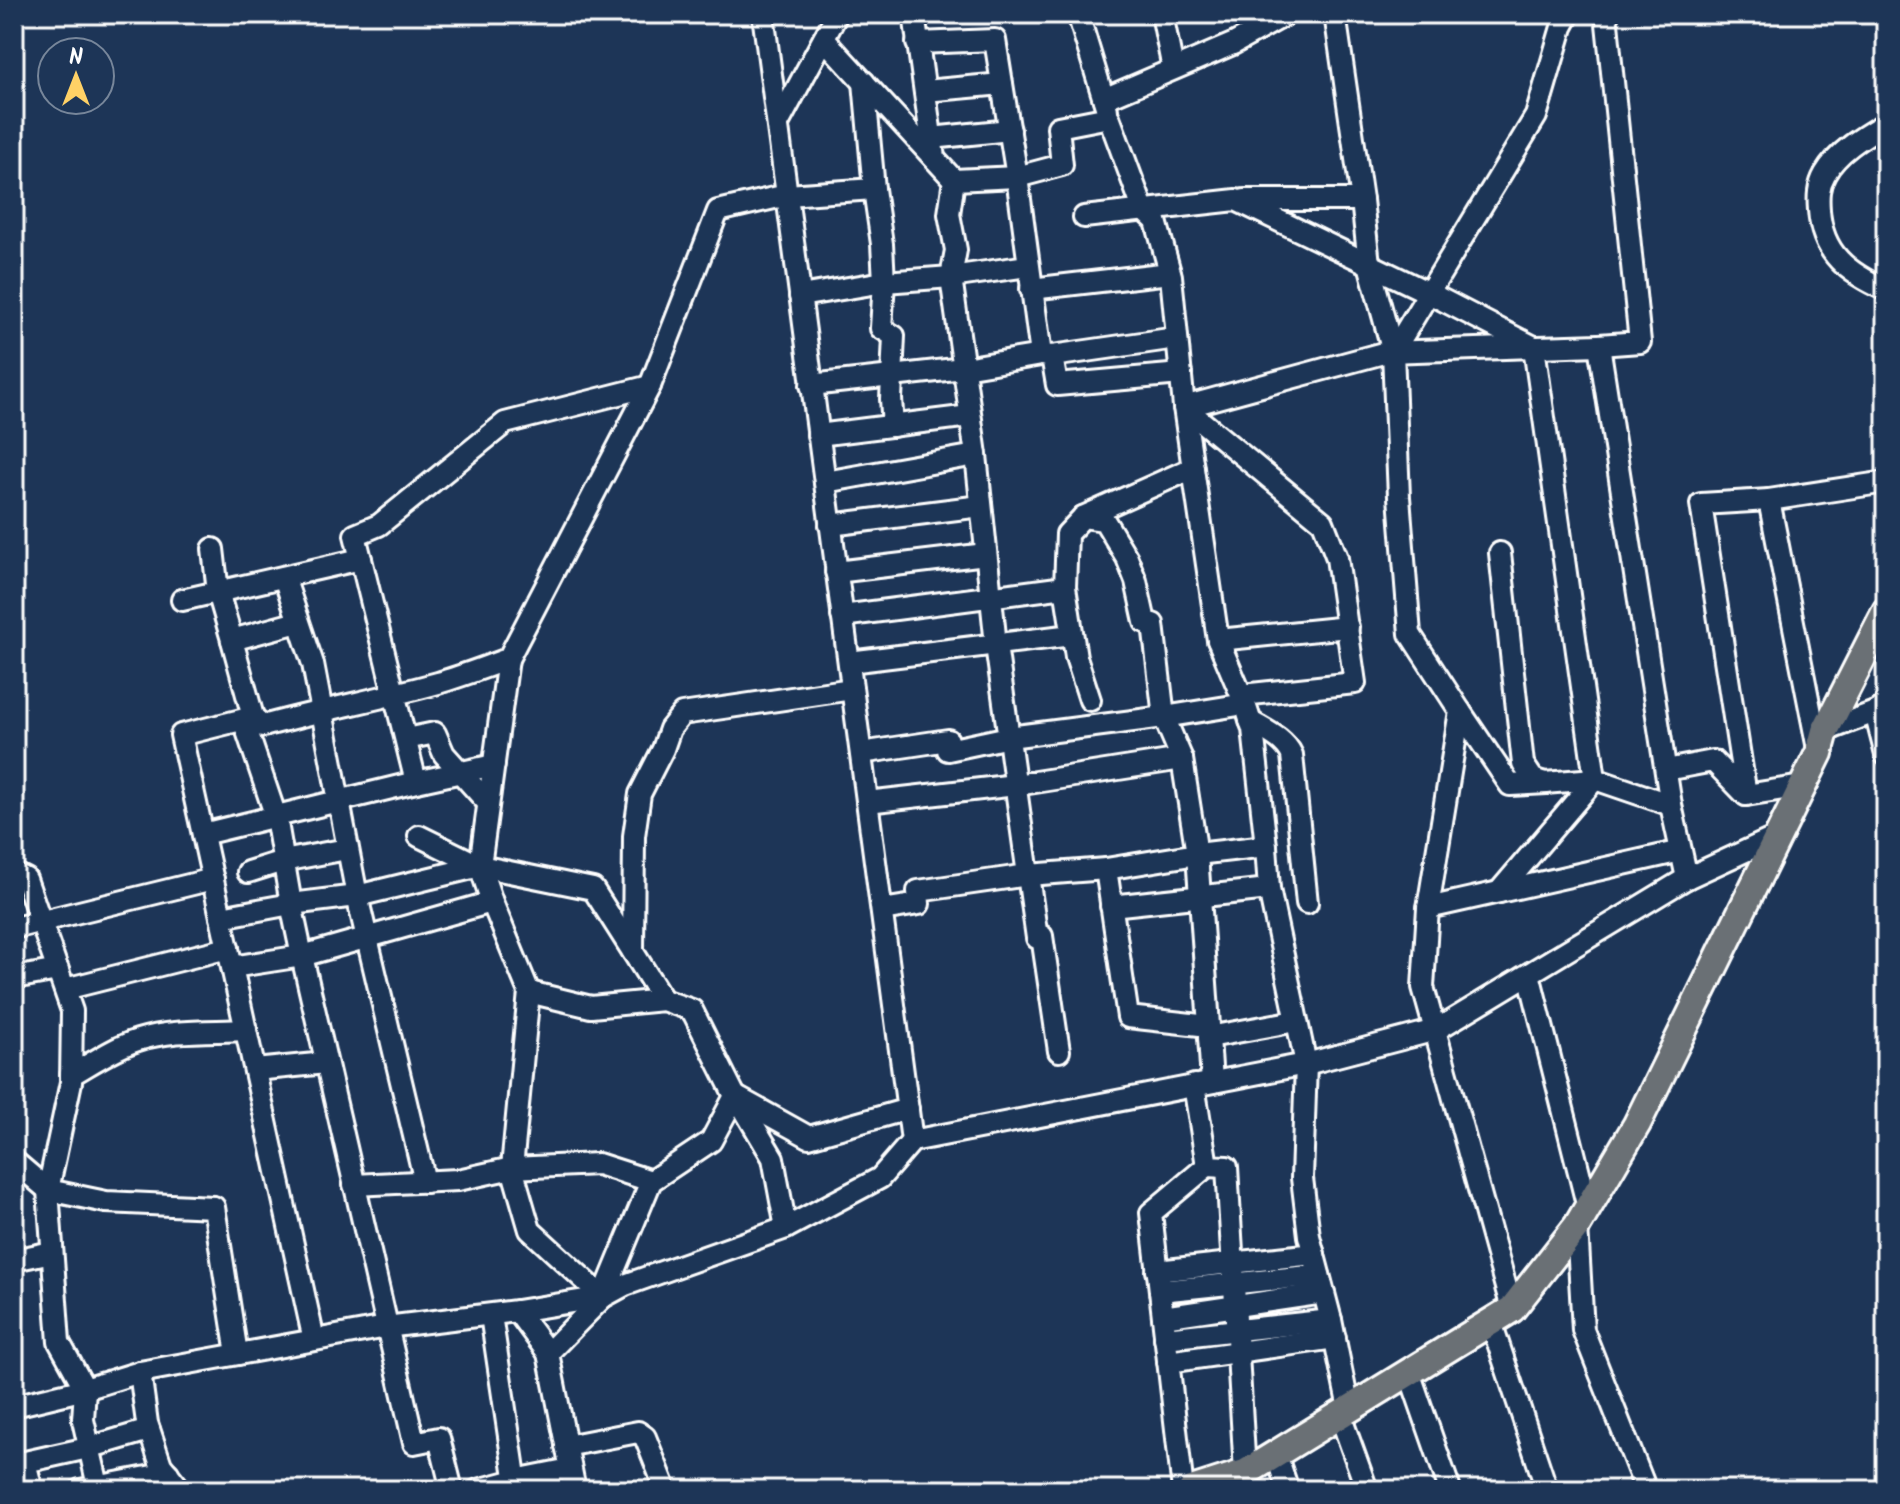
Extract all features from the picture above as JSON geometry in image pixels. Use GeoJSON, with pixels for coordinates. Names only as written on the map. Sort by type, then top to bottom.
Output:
{"type":"FeatureCollection","features":[{"type":"Feature","properties":{"kind":"main road"},"geometry":{"type":"LineString","coordinates":[[1206,1488],[1245,1473],[1502,1315],[1583,1217],[1637,1124],[1886,611]]}},
{"type":"Feature","properties":{"kind":"street"},"geometry":{"type":"LineString","coordinates":[[763,14],[912,1141]]}},
{"type":"Feature","properties":{"kind":"street"},"geometry":{"type":"LineString","coordinates":[[778,124],[837,14]]}},
{"type":"Feature","properties":{"kind":"street"},"geometry":{"type":"LineString","coordinates":[[914,14],[933,148]]}},
{"type":"Feature","properties":{"kind":"street"},"geometry":{"type":"LineString","coordinates":[[1078,14],[1143,209],[1156,221],[1170,273],[1184,407],[1218,640],[1246,707],[1266,846],[1269,889],[1306,1064],[1302,1178],[1309,1236],[1333,1329],[1344,1412],[1367,1490]]}},
{"type":"Feature","properties":{"kind":"street"},"geometry":{"type":"LineString","coordinates":[[1162,14],[1173,69]]}},
{"type":"Feature","properties":{"kind":"street"},"geometry":{"type":"LineString","coordinates":[[954,180],[1017,177],[1062,165],[1058,127],[1107,108],[1173,69],[1235,43],[1287,14]]}},
{"type":"Feature","properties":{"kind":"street"},"geometry":{"type":"LineString","coordinates":[[1335,14],[1369,264],[1393,352],[1399,497],[1410,634],[1510,785],[1595,779],[1671,805]]}},
{"type":"Feature","properties":{"kind":"street"},"geometry":{"type":"LineString","coordinates":[[1393,352],[1536,116],[1562,27],[1569,14]]}},
{"type":"Feature","properties":{"kind":"street"},"geometry":{"type":"LineString","coordinates":[[1184,407],[1387,352],[1640,342],[1606,14]]}},
{"type":"Feature","properties":{"kind":"street"},"geometry":{"type":"LineString","coordinates":[[824,39],[933,148],[954,180],[949,214],[956,250],[951,277],[1028,875],[1037,938],[1042,936],[1059,1051]]}},
{"type":"Feature","properties":{"kind":"street"},"geometry":{"type":"LineString","coordinates":[[917,43],[995,40],[1031,289],[1057,385],[1181,374]]}},
{"type":"Feature","properties":{"kind":"street"},"geometry":{"type":"LineString","coordinates":[[864,82],[882,244],[884,282],[881,328],[894,336],[893,426]]}},
{"type":"Feature","properties":{"kind":"street"},"geometry":{"type":"LineString","coordinates":[[925,91],[1002,84]]}},
{"type":"Feature","properties":{"kind":"street"},"geometry":{"type":"LineString","coordinates":[[1886,123],[1850,146],[1826,172],[1818,189],[1821,228],[1828,247],[1842,263],[1866,281],[1886,290]]}},
{"type":"Feature","properties":{"kind":"street"},"geometry":{"type":"LineString","coordinates":[[933,148],[1010,130]]}},
{"type":"Feature","properties":{"kind":"street"},"geometry":{"type":"LineString","coordinates":[[603,1297],[530,1230],[512,1168],[529,992],[480,866],[508,659],[650,386],[718,211],[787,195],[874,189]]}},
{"type":"Feature","properties":{"kind":"street"},"geometry":{"type":"LineString","coordinates":[[1084,217],[1236,200],[1362,200]]}},
{"type":"Feature","properties":{"kind":"street"},"geometry":{"type":"LineString","coordinates":[[1236,200],[1534,347]]}},
{"type":"Feature","properties":{"kind":"street"},"geometry":{"type":"LineString","coordinates":[[800,296],[884,282],[951,277],[1028,266]]}},
{"type":"Feature","properties":{"kind":"street"},"geometry":{"type":"LineString","coordinates":[[1031,289],[1170,273]]}},
{"type":"Feature","properties":{"kind":"street"},"geometry":{"type":"LineString","coordinates":[[811,385],[964,368],[1176,338]]}},
{"type":"Feature","properties":{"kind":"street"},"geometry":{"type":"LineString","coordinates":[[1599,345],[1671,805],[1687,878]]}},
{"type":"Feature","properties":{"kind":"street"},"geometry":{"type":"LineString","coordinates":[[1499,892],[1595,779],[1534,347]]}},
{"type":"Feature","properties":{"kind":"street"},"geometry":{"type":"LineString","coordinates":[[416,782],[355,535],[379,525],[505,423],[650,386]]}},
{"type":"Feature","properties":{"kind":"street"},"geometry":{"type":"LineString","coordinates":[[861,753],[948,740],[948,750],[1009,737],[1246,707],[1355,683],[1337,558],[1323,522],[1184,407]]}},
{"type":"Feature","properties":{"kind":"street"},"geometry":{"type":"LineString","coordinates":[[818,435],[970,416]]}},
{"type":"Feature","properties":{"kind":"street"},"geometry":{"type":"LineString","coordinates":[[825,482],[976,455]]}},
{"type":"Feature","properties":{"kind":"street"},"geometry":{"type":"LineString","coordinates":[[1090,700],[1076,657],[1065,587],[1067,534],[1083,517],[1193,468]]}},
{"type":"Feature","properties":{"kind":"street"},"geometry":{"type":"LineString","coordinates":[[1746,795],[1701,504],[1769,500],[1886,482]]}},
{"type":"Feature","properties":{"kind":"street"},"geometry":{"type":"LineString","coordinates":[[1769,500],[1822,742],[1880,709],[1886,755]]}},
{"type":"Feature","properties":{"kind":"street"},"geometry":{"type":"LineString","coordinates":[[830,525],[981,506]]}},
{"type":"Feature","properties":{"kind":"street"},"geometry":{"type":"LineString","coordinates":[[1083,517],[1104,520],[1127,558],[1136,581],[1145,622],[1153,624],[1164,717],[1182,759],[1197,854],[1209,1031],[1203,1083],[1207,1166]]}},
{"type":"Feature","properties":{"kind":"street"},"geometry":{"type":"LineString","coordinates":[[213,549],[218,592],[253,717],[263,726],[442,682],[508,659]]}},
{"type":"Feature","properties":{"kind":"street"},"geometry":{"type":"LineString","coordinates":[[1500,553],[1523,764],[1533,779],[1544,783],[1595,779]]}},
{"type":"Feature","properties":{"kind":"street"},"geometry":{"type":"LineString","coordinates":[[836,572],[986,554]]}},
{"type":"Feature","properties":{"kind":"street"},"geometry":{"type":"LineString","coordinates":[[182,600],[361,559]]}},
{"type":"Feature","properties":{"kind":"street"},"geometry":{"type":"LineString","coordinates":[[284,577],[313,664],[366,938],[425,1182]]}},
{"type":"Feature","properties":{"kind":"street"},"geometry":{"type":"LineString","coordinates":[[842,616],[1065,587]]}},
{"type":"Feature","properties":{"kind":"street"},"geometry":{"type":"LineString","coordinates":[[232,640],[298,622]]}},
{"type":"Feature","properties":{"kind":"street"},"geometry":{"type":"LineString","coordinates":[[1218,640],[1348,627]]}},
{"type":"Feature","properties":{"kind":"street"},"geometry":{"type":"LineString","coordinates":[[849,662],[1072,635]]}},
{"type":"Feature","properties":{"kind":"street"},"geometry":{"type":"LineString","coordinates":[[633,952],[634,836],[640,794],[670,729],[682,714],[852,689]]}},
{"type":"Feature","properties":{"kind":"street"},"geometry":{"type":"LineString","coordinates":[[1246,707],[1288,747],[1292,755],[1307,903]]}},
{"type":"Feature","properties":{"kind":"street"},"geometry":{"type":"LineString","coordinates":[[1460,711],[1428,908],[1423,987],[1547,1490]]}},
{"type":"Feature","properties":{"kind":"street"},"geometry":{"type":"LineString","coordinates":[[253,717],[246,728],[276,817],[302,956],[414,1443],[439,1438],[452,1490]]}},
{"type":"Feature","properties":{"kind":"street"},"geometry":{"type":"LineString","coordinates":[[253,717],[181,735],[314,1340]]}},
{"type":"Feature","properties":{"kind":"street"},"geometry":{"type":"LineString","coordinates":[[406,739],[435,733],[444,754],[488,803]]}},
{"type":"Feature","properties":{"kind":"street"},"geometry":{"type":"LineString","coordinates":[[867,802],[1016,785],[1182,759]]}},
{"type":"Feature","properties":{"kind":"street"},"geometry":{"type":"LineString","coordinates":[[1666,770],[1713,761],[1746,795]]}},
{"type":"Feature","properties":{"kind":"street"},"geometry":{"type":"LineString","coordinates":[[203,834],[494,765]]}},
{"type":"Feature","properties":{"kind":"street"},"geometry":{"type":"LineString","coordinates":[[1746,795],[1802,786]]}},
{"type":"Feature","properties":{"kind":"street"},"geometry":{"type":"LineString","coordinates":[[419,836],[480,866],[593,889],[663,1000]]}},
{"type":"Feature","properties":{"kind":"street"},"geometry":{"type":"LineString","coordinates":[[548,1353],[603,1297],[625,1285],[786,1228],[880,1178],[912,1141],[1306,1064],[1436,1030],[1687,878],[1778,836]]}},
{"type":"Feature","properties":{"kind":"street"},"geometry":{"type":"LineString","coordinates":[[882,910],[919,904],[918,891],[1266,846]]}},
{"type":"Feature","properties":{"kind":"street"},"geometry":{"type":"LineString","coordinates":[[248,872],[283,861],[347,849]]}},
{"type":"Feature","properties":{"kind":"street"},"geometry":{"type":"LineString","coordinates":[[1428,908],[1681,851]]}},
{"type":"Feature","properties":{"kind":"street"},"geometry":{"type":"LineString","coordinates":[[221,917],[357,896],[480,866]]}},
{"type":"Feature","properties":{"kind":"street"},"geometry":{"type":"LineString","coordinates":[[1106,869],[1128,1017],[1209,1031],[1296,1021]]}},
{"type":"Feature","properties":{"kind":"street"},"geometry":{"type":"LineString","coordinates":[[14,873],[26,879],[72,1011],[71,1075],[48,1190],[59,1342],[85,1389],[83,1420],[88,1448],[89,1488],[171,1484],[149,1430],[140,1372]]}},
{"type":"Feature","properties":{"kind":"street"},"geometry":{"type":"LineString","coordinates":[[14,928],[213,879]]}},
{"type":"Feature","properties":{"kind":"street"},"geometry":{"type":"LineString","coordinates":[[1111,906],[1269,889]]}},
{"type":"Feature","properties":{"kind":"street"},"geometry":{"type":"LineString","coordinates":[[14,978],[62,980],[230,958],[302,956],[492,902]]}},
{"type":"Feature","properties":{"kind":"street"},"geometry":{"type":"LineString","coordinates":[[1529,974],[1583,1217],[1583,1330],[1646,1490]]}},
{"type":"Feature","properties":{"kind":"street"},"geometry":{"type":"LineString","coordinates":[[529,992],[591,1007],[663,1000],[692,1010],[735,1096],[773,1158],[786,1228]]}},
{"type":"Feature","properties":{"kind":"street"},"geometry":{"type":"LineString","coordinates":[[71,1075],[141,1039],[246,1030]]}},
{"type":"Feature","properties":{"kind":"street"},"geometry":{"type":"LineString","coordinates":[[255,1070],[326,1063]]}},
{"type":"Feature","properties":{"kind":"street"},"geometry":{"type":"LineString","coordinates":[[735,1096],[809,1137],[908,1109]]}},
{"type":"Feature","properties":{"kind":"street"},"geometry":{"type":"LineString","coordinates":[[603,1297],[651,1181],[711,1141],[735,1096]]}},
{"type":"Feature","properties":{"kind":"street"},"geometry":{"type":"LineString","coordinates":[[14,1161],[48,1190],[106,1202],[214,1207],[237,1354]]}},
{"type":"Feature","properties":{"kind":"street"},"geometry":{"type":"LineString","coordinates":[[354,1185],[458,1180],[512,1168],[598,1164],[651,1181]]}},
{"type":"Feature","properties":{"kind":"street"},"geometry":{"type":"LineString","coordinates":[[1183,1490],[1151,1213],[1207,1166],[1227,1167],[1245,1473]]}},
{"type":"Feature","properties":{"kind":"street"},"geometry":{"type":"LineString","coordinates":[[14,1260],[52,1252]]}},
{"type":"Feature","properties":{"kind":"street"},"geometry":{"type":"LineString","coordinates":[[1159,1281],[1232,1262],[1314,1254]]}},
{"type":"Feature","properties":{"kind":"street"},"geometry":{"type":"LineString","coordinates":[[1159,1281],[1322,1284]]}},
{"type":"Feature","properties":{"kind":"street"},"geometry":{"type":"LineString","coordinates":[[1163,1317],[1235,1307],[1322,1284]]}},
{"type":"Feature","properties":{"kind":"street"},"geometry":{"type":"LineString","coordinates":[[14,1406],[140,1372],[237,1354],[386,1327],[491,1315],[603,1297]]}},
{"type":"Feature","properties":{"kind":"street"},"geometry":{"type":"LineString","coordinates":[[517,1311],[548,1353],[575,1490]]}},
{"type":"Feature","properties":{"kind":"street"},"geometry":{"type":"LineString","coordinates":[[491,1315],[516,1485]]}},
{"type":"Feature","properties":{"kind":"street"},"geometry":{"type":"LineString","coordinates":[[1165,1338],[1236,1330],[1333,1329]]}},
{"type":"Feature","properties":{"kind":"street"},"geometry":{"type":"LineString","coordinates":[[1168,1362],[1238,1353],[1333,1329]]}},
{"type":"Feature","properties":{"kind":"street"},"geometry":{"type":"LineString","coordinates":[[1409,1372],[1450,1490]]}},
{"type":"Feature","properties":{"kind":"street"},"geometry":{"type":"LineString","coordinates":[[32,1490],[20,1460],[88,1448],[149,1430]]}},
{"type":"Feature","properties":{"kind":"street"},"geometry":{"type":"LineString","coordinates":[[566,1446],[638,1432],[645,1437],[666,1490]]}},
{"type":"Feature","properties":{"kind":"street"},"geometry":{"type":"LineString","coordinates":[[1276,1454],[1288,1490]]}},
{"type":"Feature","properties":{"kind":"street"},"geometry":{"type":"LineString","coordinates":[[478,1490],[516,1485],[570,1469]]}}]}
